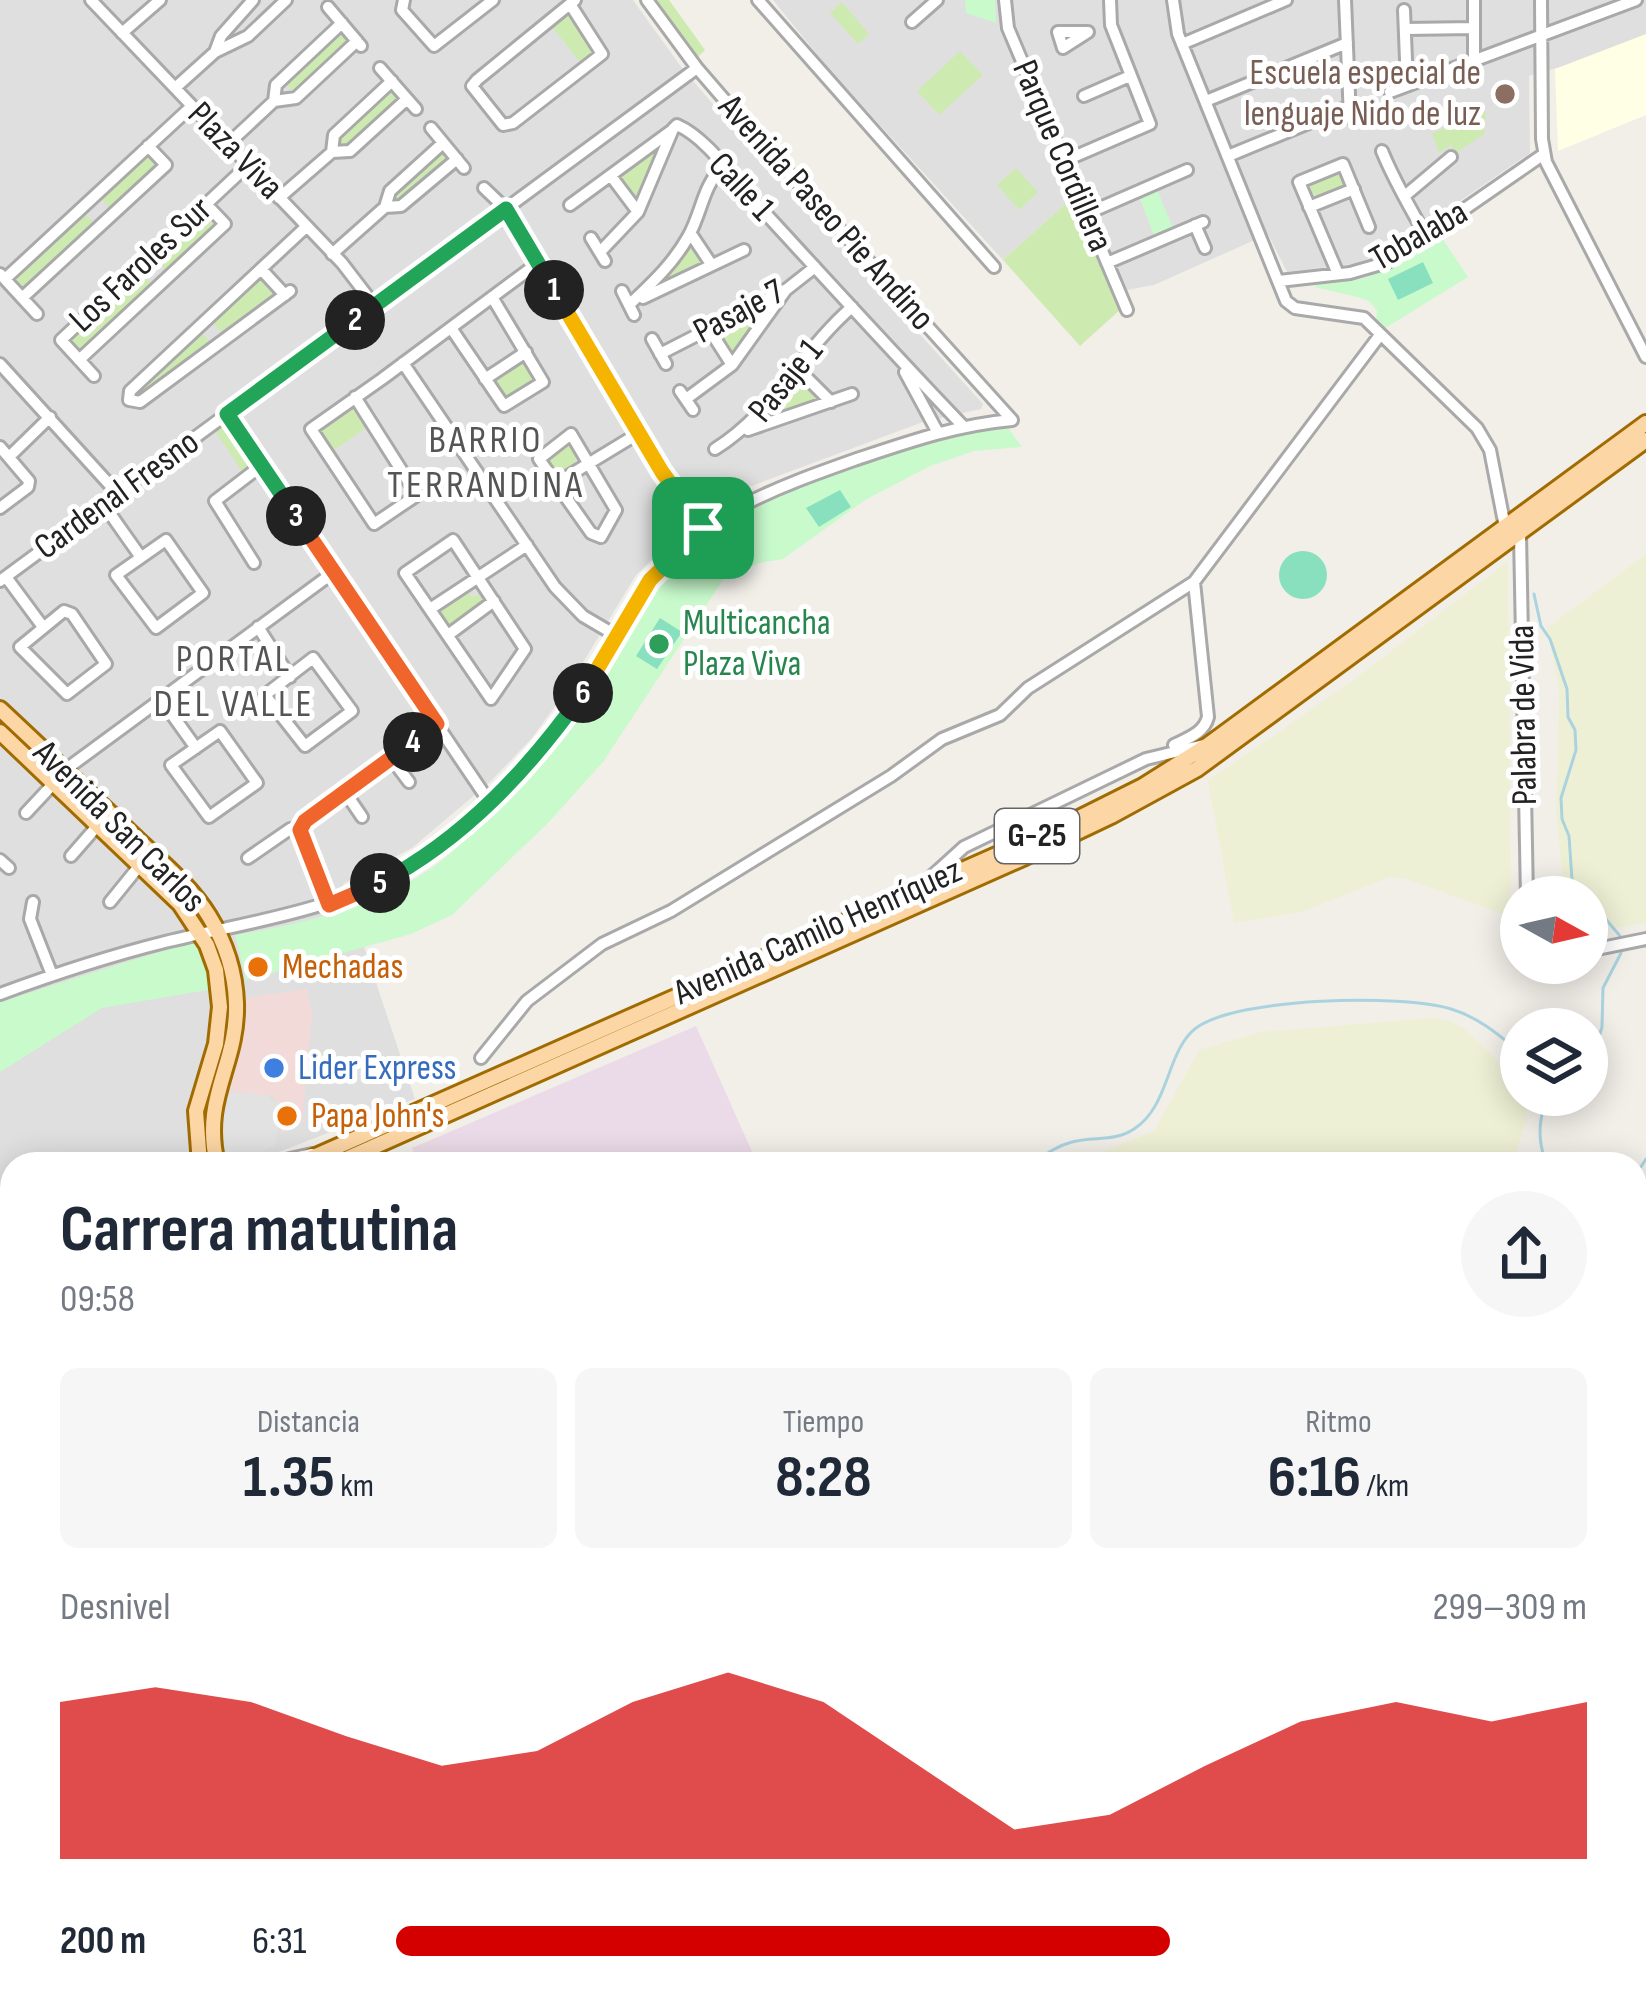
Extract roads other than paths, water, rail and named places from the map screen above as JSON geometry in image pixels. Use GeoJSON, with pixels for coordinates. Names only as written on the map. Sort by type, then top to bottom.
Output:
{"type":"FeatureCollection","features":[{"type":"Feature","properties":{"kind":"main road","name":"Avenida Camilo Henríquez"},"geometry":{"type":"LineString","coordinates":[[322,1152],[1096,810],[1208,745],[1646,423]]}},
{"type":"Feature","properties":{"kind":"main road","name":"Avenida Camilo Henríquez"},"geometry":{"type":"LineString","coordinates":[[362,1152],[1112,817],[1197,769],[1646,440]]}},
{"type":"Feature","properties":{"kind":"main road","name":"Avenida San Carlos"},"geometry":{"type":"LineString","coordinates":[[0,709],[176,877],[232,971],[236,1014],[214,1100],[214,1152]]}},
{"type":"Feature","properties":{"kind":"main road","name":"Avenida San Carlos"},"geometry":{"type":"LineString","coordinates":[[3,741],[54,783],[209,932],[220,1007],[216,1044],[198,1099],[198,1152]]}},
{"type":"Feature","properties":{"kind":"main road"},"geometry":{"type":"LineString","coordinates":[[196,1143],[212,1142]]}},
{"type":"Feature","properties":{"kind":"street","name":"Plaza Viva"},"geometry":{"type":"LineString","coordinates":[[91,0],[332,254],[375,307]]}},
{"type":"Feature","properties":{"kind":"street"},"geometry":{"type":"LineString","coordinates":[[122,33],[160,0]]}},
{"type":"Feature","properties":{"kind":"street"},"geometry":{"type":"LineString","coordinates":[[215,52],[221,36],[253,0]]}},
{"type":"Feature","properties":{"kind":"street"},"geometry":{"type":"LineString","coordinates":[[175,88],[215,52],[248,36],[286,0]]}},
{"type":"Feature","properties":{"kind":"street"},"geometry":{"type":"LineString","coordinates":[[404,0],[402,10],[434,46],[493,0]]}},
{"type":"Feature","properties":{"kind":"street","name":"Avenida Paseo Pie Andino"},"geometry":{"type":"LineString","coordinates":[[647,0],[697,68],[1012,420],[962,424]]}},
{"type":"Feature","properties":{"kind":"street"},"geometry":{"type":"LineString","coordinates":[[758,0],[994,267]]}},
{"type":"Feature","properties":{"kind":"street"},"geometry":{"type":"LineString","coordinates":[[912,22],[937,0]]}},
{"type":"Feature","properties":{"kind":"street","name":"Parque Cordillera"},"geometry":{"type":"LineString","coordinates":[[1005,0],[1008,28],[1126,310]]}},
{"type":"Feature","properties":{"kind":"street"},"geometry":{"type":"LineString","coordinates":[[1064,161],[1150,124],[1111,25],[1110,0]]}},
{"type":"Feature","properties":{"kind":"street"},"geometry":{"type":"LineString","coordinates":[[1173,0],[1182,44],[1286,302],[1295,308],[1364,318],[1478,428],[1490,450],[1505,527]]}},
{"type":"Feature","properties":{"kind":"street"},"geometry":{"type":"LineString","coordinates":[[1240,0],[1241,19]]}},
{"type":"Feature","properties":{"kind":"street"},"geometry":{"type":"LineString","coordinates":[[1228,156],[1350,112],[1345,0]]}},
{"type":"Feature","properties":{"kind":"street"},"geometry":{"type":"LineString","coordinates":[[1474,0],[1474,60]]}},
{"type":"Feature","properties":{"kind":"street"},"geometry":{"type":"LineString","coordinates":[[1541,0],[1544,154],[1646,357]]}},
{"type":"Feature","properties":{"kind":"street"},"geometry":{"type":"LineString","coordinates":[[1390,92],[1610,5],[1636,0]]}},
{"type":"Feature","properties":{"kind":"street"},"geometry":{"type":"LineString","coordinates":[[1182,44],[1282,1]]}},
{"type":"Feature","properties":{"kind":"street"},"geometry":{"type":"LineString","coordinates":[[572,2],[602,54],[513,123],[503,125],[472,86],[572,2]]}},
{"type":"Feature","properties":{"kind":"street"},"geometry":{"type":"LineString","coordinates":[[228,144],[274,101],[296,98],[359,44],[328,7]]}},
{"type":"Feature","properties":{"kind":"street"},"geometry":{"type":"LineString","coordinates":[[1404,10],[1407,85]]}},
{"type":"Feature","properties":{"kind":"street"},"geometry":{"type":"LineString","coordinates":[[274,101],[276,85],[342,23]]}},
{"type":"Feature","properties":{"kind":"street"},"geometry":{"type":"LineString","coordinates":[[1088,32],[1111,25]]}},
{"type":"Feature","properties":{"kind":"street"},"geometry":{"type":"LineString","coordinates":[[1405,29],[1474,28]]}},
{"type":"Feature","properties":{"kind":"street"},"geometry":{"type":"LineString","coordinates":[[1206,101],[1347,43]]}},
{"type":"Feature","properties":{"kind":"street"},"geometry":{"type":"LineString","coordinates":[[279,198],[332,152],[350,151],[411,104],[380,68]]}},
{"type":"Feature","properties":{"kind":"street","name":"Cardenal Fresno"},"geometry":{"type":"LineString","coordinates":[[3,579],[697,68]]}},
{"type":"Feature","properties":{"kind":"street"},"geometry":{"type":"LineString","coordinates":[[1084,96],[1130,76]]}},
{"type":"Feature","properties":{"kind":"street"},"geometry":{"type":"LineString","coordinates":[[332,152],[334,135],[392,81]]}},
{"type":"Feature","properties":{"kind":"street"},"geometry":{"type":"LineString","coordinates":[[37,314],[3,277],[192,106]]}},
{"type":"Feature","properties":{"kind":"street"},"geometry":{"type":"LineString","coordinates":[[385,207],[401,206],[460,164],[431,128]]}},
{"type":"Feature","properties":{"kind":"street"},"geometry":{"type":"LineString","coordinates":[[570,205],[674,128]]}},
{"type":"Feature","properties":{"kind":"street"},"geometry":{"type":"LineString","coordinates":[[592,238],[603,256],[638,212],[674,128]]}},
{"type":"Feature","properties":{"kind":"street","name":"Calle 1"},"geometry":{"type":"LineString","coordinates":[[674,128],[686,129],[962,424]]}},
{"type":"Feature","properties":{"kind":"street"},"geometry":{"type":"LineString","coordinates":[[332,254],[385,207],[390,191],[443,143]]}},
{"type":"Feature","properties":{"kind":"street"},"geometry":{"type":"LineString","coordinates":[[22,298],[166,165],[148,146]]}},
{"type":"Feature","properties":{"kind":"street"},"geometry":{"type":"LineString","coordinates":[[1382,151],[1427,238]]}},
{"type":"Feature","properties":{"kind":"street","name":"Tobalaba"},"geometry":{"type":"LineString","coordinates":[[1279,281],[1388,262],[1544,154]]}},
{"type":"Feature","properties":{"kind":"street"},"geometry":{"type":"LineString","coordinates":[[1406,194],[1451,157]]}},
{"type":"Feature","properties":{"kind":"street"},"geometry":{"type":"LineString","coordinates":[[1338,274],[1299,182],[1343,164],[1369,226]]}},
{"type":"Feature","properties":{"kind":"street","name":"Los Faroles Sur"},"geometry":{"type":"LineString","coordinates":[[79,360],[61,340],[248,165]]}},
{"type":"Feature","properties":{"kind":"street"},"geometry":{"type":"LineString","coordinates":[[632,310],[691,234],[706,187],[722,166]]}},
{"type":"Feature","properties":{"kind":"street"},"geometry":{"type":"LineString","coordinates":[[1086,214],[1187,170]]}},
{"type":"Feature","properties":{"kind":"street"},"geometry":{"type":"LineString","coordinates":[[611,176],[638,212]]}},
{"type":"Feature","properties":{"kind":"street"},"geometry":{"type":"LineString","coordinates":[[484,188],[506,209],[639,433],[703,528]]}},
{"type":"Feature","properties":{"kind":"street"},"geometry":{"type":"LineString","coordinates":[[1310,207],[1354,189]]}},
{"type":"Feature","properties":{"kind":"street"},"geometry":{"type":"LineString","coordinates":[[87,203],[104,222]]}},
{"type":"Feature","properties":{"kind":"street"},"geometry":{"type":"LineString","coordinates":[[94,376],[79,360],[224,224],[206,204]]}},
{"type":"Feature","properties":{"kind":"street"},"geometry":{"type":"LineString","coordinates":[[1107,263],[1199,224],[1205,248]]}},
{"type":"Feature","properties":{"kind":"street"},"geometry":{"type":"LineString","coordinates":[[261,269],[287,293],[140,402],[132,403],[128,396],[306,226]]}},
{"type":"Feature","properties":{"kind":"street"},"geometry":{"type":"LineString","coordinates":[[691,234],[711,264]]}},
{"type":"Feature","properties":{"kind":"street"},"geometry":{"type":"LineString","coordinates":[[1151,244],[1158,261]]}},
{"type":"Feature","properties":{"kind":"street"},"geometry":{"type":"LineString","coordinates":[[632,310],[743,250]]}},
{"type":"Feature","properties":{"kind":"street"},"geometry":{"type":"LineString","coordinates":[[355,397],[417,495],[374,524],[311,429],[538,263]]}},
{"type":"Feature","properties":{"kind":"street"},"geometry":{"type":"LineString","coordinates":[[142,264],[160,284]]}},
{"type":"Feature","properties":{"kind":"street","name":"Pasaje 7"},"geometry":{"type":"LineString","coordinates":[[652,339],[663,359],[787,289],[815,267]]}},
{"type":"Feature","properties":{"kind":"street"},"geometry":{"type":"LineString","coordinates":[[686,400],[732,364],[787,289]]}},
{"type":"Feature","properties":{"kind":"street"},"geometry":{"type":"LineString","coordinates":[[622,291],[632,310]]}},
{"type":"Feature","properties":{"kind":"street"},"geometry":{"type":"LineString","coordinates":[[451,328],[504,406],[543,382],[492,297]]}},
{"type":"Feature","properties":{"kind":"street","name":"Pasaje 1"},"geometry":{"type":"LineString","coordinates":[[715,449],[745,430],[821,336],[852,307]]}},
{"type":"Feature","properties":{"kind":"street"},"geometry":{"type":"LineString","coordinates":[[205,323],[220,342]]}},
{"type":"Feature","properties":{"kind":"street"},"geometry":{"type":"LineString","coordinates":[[709,329],[732,364]]}},
{"type":"Feature","properties":{"kind":"street"},"geometry":{"type":"LineString","coordinates":[[481,1058],[527,1001],[588,954],[687,902],[942,739],[1000,716],[1028,688],[1194,582],[1380,335]]}},
{"type":"Feature","properties":{"kind":"street"},"geometry":{"type":"LineString","coordinates":[[485,379],[526,352]]}},
{"type":"Feature","properties":{"kind":"street"},"geometry":{"type":"LineString","coordinates":[[403,363],[573,607],[617,636]]}},
{"type":"Feature","properties":{"kind":"street"},"geometry":{"type":"LineString","coordinates":[[0,364],[118,494]]}},
{"type":"Feature","properties":{"kind":"street","name":"Calle 1"},"geometry":{"type":"LineString","coordinates":[[901,364],[937,431]]}},
{"type":"Feature","properties":{"kind":"street"},"geometry":{"type":"LineString","coordinates":[[796,367],[831,402]]}},
{"type":"Feature","properties":{"kind":"street"},"geometry":{"type":"LineString","coordinates":[[745,430],[852,394]]}},
{"type":"Feature","properties":{"kind":"street"},"geometry":{"type":"LineString","coordinates":[[227,414],[490,803]]}},
{"type":"Feature","properties":{"kind":"street"},"geometry":{"type":"LineString","coordinates":[[0,508],[28,487],[29,481],[5,451],[50,416]]}},
{"type":"Feature","properties":{"kind":"street"},"geometry":{"type":"LineString","coordinates":[[0,994],[209,932],[329,905],[424,856],[490,803],[570,712],[650,580],[703,528],[777,489],[962,424]]}},
{"type":"Feature","properties":{"kind":"street"},"geometry":{"type":"LineString","coordinates":[[555,484],[639,433]]}},
{"type":"Feature","properties":{"kind":"street"},"geometry":{"type":"LineString","coordinates":[[572,434],[590,461],[616,510],[601,537],[590,533],[539,459],[572,434]]}},
{"type":"Feature","properties":{"kind":"street"},"geometry":{"type":"LineString","coordinates":[[254,563],[215,501],[262,465]]}},
{"type":"Feature","properties":{"kind":"street"},"geometry":{"type":"LineString","coordinates":[[104,505],[140,556]]}},
{"type":"Feature","properties":{"kind":"street","name":"Palabra de Vida"},"geometry":{"type":"LineString","coordinates":[[1520,533],[1527,876]]}},
{"type":"Feature","properties":{"kind":"street"},"geometry":{"type":"LineString","coordinates":[[452,540],[477,576],[525,649],[491,699],[405,573],[452,540]]}},
{"type":"Feature","properties":{"kind":"street"},"geometry":{"type":"LineString","coordinates":[[161,542],[170,543],[203,592],[156,628],[117,579],[118,572],[140,556],[161,542]]}},
{"type":"Feature","properties":{"kind":"street"},"geometry":{"type":"LineString","coordinates":[[430,609],[527,545]]}},
{"type":"Feature","properties":{"kind":"street"},"geometry":{"type":"LineString","coordinates":[[64,770],[334,572]]}},
{"type":"Feature","properties":{"kind":"street"},"geometry":{"type":"LineString","coordinates":[[3,579],[43,627]]}},
{"type":"Feature","properties":{"kind":"street"},"geometry":{"type":"LineString","coordinates":[[921,886],[964,847],[1206,725],[1194,582]]}},
{"type":"Feature","properties":{"kind":"street"},"geometry":{"type":"LineString","coordinates":[[448,635],[494,601]]}},
{"type":"Feature","properties":{"kind":"street"},"geometry":{"type":"LineString","coordinates":[[68,611],[104,660],[104,668],[70,693],[63,692],[20,647],[43,627],[68,611]]}},
{"type":"Feature","properties":{"kind":"street"},"geometry":{"type":"LineString","coordinates":[[258,628],[290,676]]}},
{"type":"Feature","properties":{"kind":"street"},"geometry":{"type":"LineString","coordinates":[[314,658],[352,711],[304,746],[265,695],[290,676],[314,658]]}},
{"type":"Feature","properties":{"kind":"street"},"geometry":{"type":"LineString","coordinates":[[161,699],[196,748]]}},
{"type":"Feature","properties":{"kind":"street"},"geometry":{"type":"LineString","coordinates":[[248,858],[290,829],[301,827],[437,724]]}},
{"type":"Feature","properties":{"kind":"street"},"geometry":{"type":"LineString","coordinates":[[220,730],[257,783],[209,817],[171,765],[196,748],[220,730]]}},
{"type":"Feature","properties":{"kind":"street"},"geometry":{"type":"LineString","coordinates":[[1146,759],[1208,745]]}},
{"type":"Feature","properties":{"kind":"street"},"geometry":{"type":"LineString","coordinates":[[392,758],[409,782]]}},
{"type":"Feature","properties":{"kind":"street"},"geometry":{"type":"LineString","coordinates":[[26,813],[54,783]]}},
{"type":"Feature","properties":{"kind":"street"},"geometry":{"type":"LineString","coordinates":[[345,792],[362,817]]}},
{"type":"Feature","properties":{"kind":"street"},"geometry":{"type":"LineString","coordinates":[[70,856],[98,825]]}},
{"type":"Feature","properties":{"kind":"street"},"geometry":{"type":"LineString","coordinates":[[301,827],[301,839],[329,905]]}},
{"type":"Feature","properties":{"kind":"street"},"geometry":{"type":"LineString","coordinates":[[110,902],[140,865]]}},
{"type":"Feature","properties":{"kind":"street"},"geometry":{"type":"LineString","coordinates":[[33,902],[30,919],[52,975]]}},
{"type":"Feature","properties":{"kind":"street"},"geometry":{"type":"LineString","coordinates":[[1608,947],[1646,940]]}},
{"type":"Feature","properties":{"kind":"street"},"geometry":{"type":"LineString","coordinates":[[0,1832],[0,1855]]}},
{"type":"Feature","properties":{"kind":"waterway"},"geometry":{"type":"LineString","coordinates":[[1534,594],[1541,626],[1567,689],[1568,717],[1575,730],[1576,750],[1561,798],[1572,876]]}},
{"type":"Feature","properties":{"kind":"waterway"},"geometry":{"type":"LineString","coordinates":[[1608,922],[1620,936]]}},
{"type":"Feature","properties":{"kind":"waterway"},"geometry":{"type":"LineString","coordinates":[[1602,1008],[1603,988],[1621,953]]}},
{"type":"Feature","properties":{"kind":"waterway"},"geometry":{"type":"LineString","coordinates":[[1050,1152],[1134,1129],[1155,1107],[1186,1038],[1217,1018],[1247,1010],[1321,1001],[1428,1004],[1470,1017],[1500,1036]]}},
{"type":"Feature","properties":{"kind":"waterway"},"geometry":{"type":"LineString","coordinates":[[1542,1116],[1543,1152]]}},
{"type":"Feature","properties":{"kind":"place","name":"Escuela especial de lenguaje Nido de luz"},"geometry":{"type":"Point","coordinates":[1505,94]}},
{"type":"Feature","properties":{"kind":"place","name":"Multicancha Plaza Viva"},"geometry":{"type":"Point","coordinates":[659,644]}},
{"type":"Feature","properties":{"kind":"place","name":"Mechadas"},"geometry":{"type":"Point","coordinates":[258,967]}},
{"type":"Feature","properties":{"kind":"place","name":"Lider Express"},"geometry":{"type":"Point","coordinates":[274,1068]}},
{"type":"Feature","properties":{"kind":"place","name":"Papa John's"},"geometry":{"type":"Point","coordinates":[287,1116]}},
{"type":"Feature","properties":{"kind":"district","name":"BARRIO TERRANDINA"},"geometry":{"type":"Point","coordinates":[486,462]}},
{"type":"Feature","properties":{"kind":"district","name":"PORTAL DEL VALLE"},"geometry":{"type":"Point","coordinates":[234,682]}}]}
